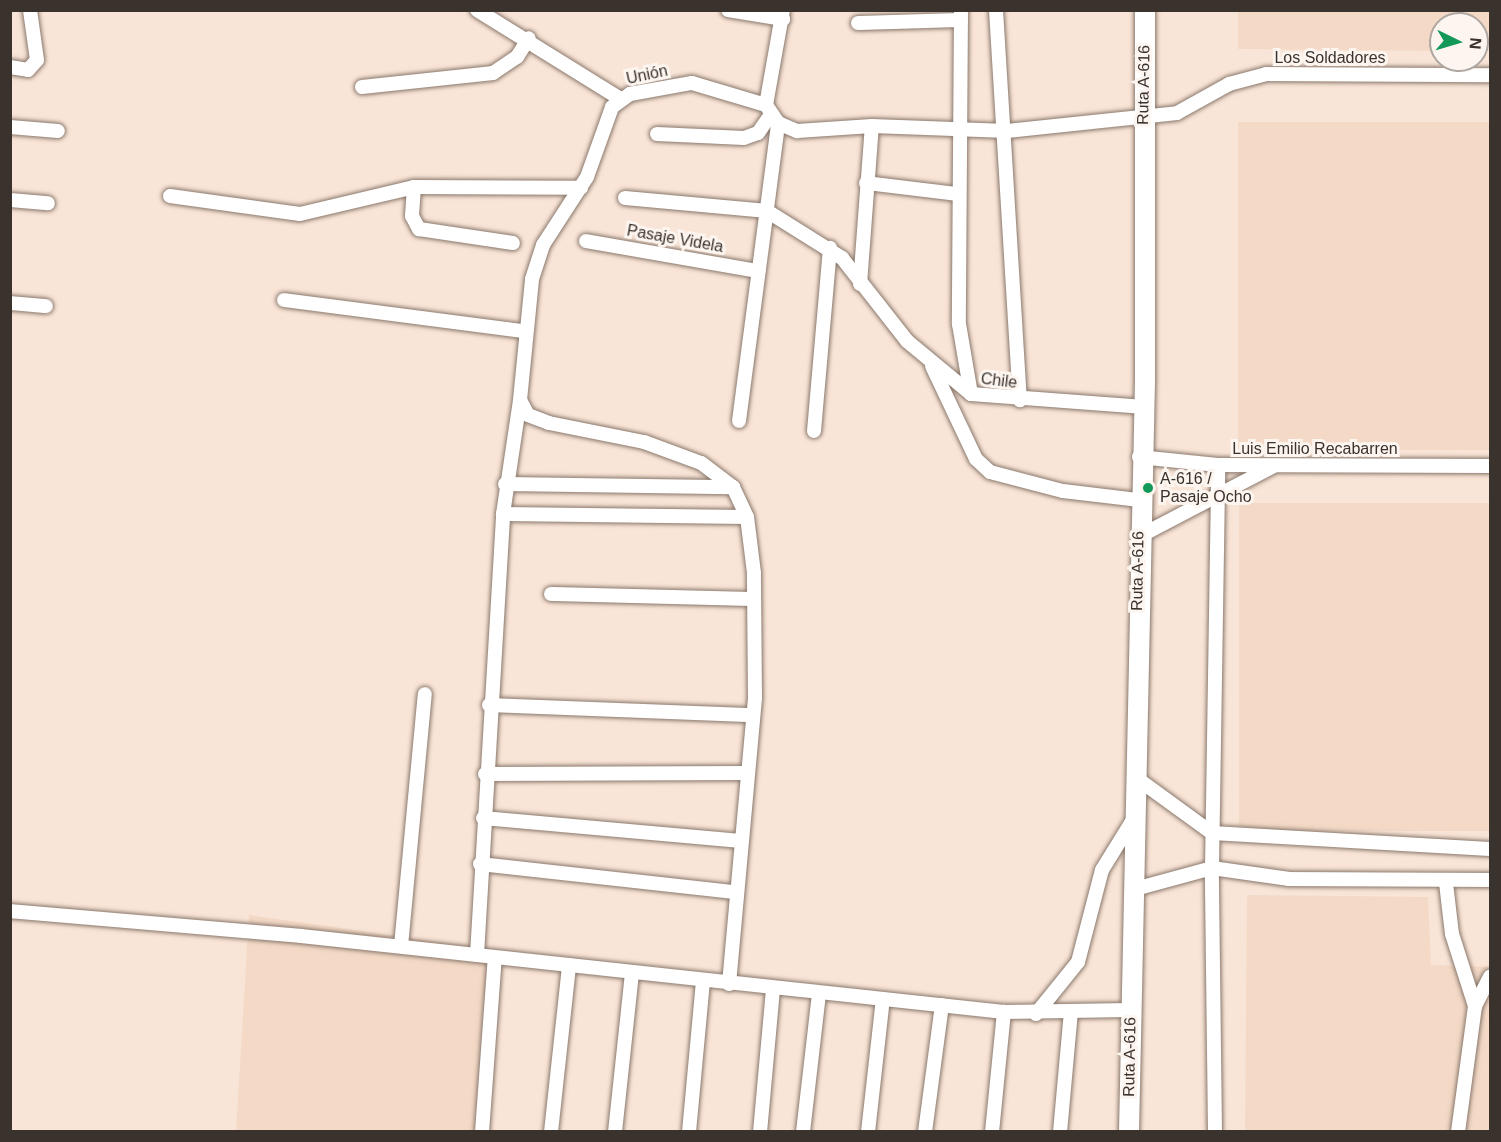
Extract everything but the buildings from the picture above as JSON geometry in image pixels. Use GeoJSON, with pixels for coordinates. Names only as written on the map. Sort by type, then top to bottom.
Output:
{"type":"FeatureCollection","features":[{"type":"Feature","properties":{"kind":"main road","name":"Ruta A-616"},"geometry":{"type":"LineString","coordinates":[[1129,1131],[1138,537],[1140,457],[1145,406],[1143,116],[1145,10]]}},
{"type":"Feature","properties":{"kind":"street"},"geometry":{"type":"LineString","coordinates":[[10,68],[34,65],[36,24],[30,10]]}},
{"type":"Feature","properties":{"kind":"street"},"geometry":{"type":"LineString","coordinates":[[477,10],[529,39],[619,98]]}},
{"type":"Feature","properties":{"kind":"street"},"geometry":{"type":"LineString","coordinates":[[728,10],[783,15],[772,115],[767,211],[739,422]]}},
{"type":"Feature","properties":{"kind":"street"},"geometry":{"type":"LineString","coordinates":[[996,10],[1006,131],[1020,400]]}},
{"type":"Feature","properties":{"kind":"street"},"geometry":{"type":"LineString","coordinates":[[858,23],[961,15],[957,194],[959,324],[971,394]]}},
{"type":"Feature","properties":{"kind":"street"},"geometry":{"type":"LineString","coordinates":[[362,87],[493,73],[518,57],[529,39]]}},
{"type":"Feature","properties":{"kind":"street","name":"Los Soldadores"},"geometry":{"type":"LineString","coordinates":[[1143,116],[1177,113],[1229,84],[1266,74],[1491,75]]}},
{"type":"Feature","properties":{"kind":"street","name":"Unión"},"geometry":{"type":"LineString","coordinates":[[477,955],[489,705],[505,484],[520,400],[524,332],[543,245],[580,188],[619,98],[692,83],[772,115],[797,131],[872,126],[1006,131],[1143,116]]}},
{"type":"Feature","properties":{"kind":"street"},"geometry":{"type":"LineString","coordinates":[[657,134],[744,138],[758,133],[772,115]]}},
{"type":"Feature","properties":{"kind":"street"},"geometry":{"type":"LineString","coordinates":[[860,284],[872,126]]}},
{"type":"Feature","properties":{"kind":"street"},"geometry":{"type":"LineString","coordinates":[[10,127],[58,131]]}},
{"type":"Feature","properties":{"kind":"street"},"geometry":{"type":"LineString","coordinates":[[866,183],[957,194]]}},
{"type":"Feature","properties":{"kind":"street"},"geometry":{"type":"LineString","coordinates":[[414,188],[412,216],[419,229],[513,243]]}},
{"type":"Feature","properties":{"kind":"street"},"geometry":{"type":"LineString","coordinates":[[170,196],[300,214],[414,188],[580,188]]}},
{"type":"Feature","properties":{"kind":"street"},"geometry":{"type":"LineString","coordinates":[[625,198],[767,211]]}},
{"type":"Feature","properties":{"kind":"street"},"geometry":{"type":"LineString","coordinates":[[10,200],[48,203]]}},
{"type":"Feature","properties":{"kind":"street","name":"Chile"},"geometry":{"type":"LineString","coordinates":[[767,211],[830,248],[842,258],[860,284],[932,364],[971,394],[1020,400],[1145,406]]}},
{"type":"Feature","properties":{"kind":"street","name":"Pasaje Videla"},"geometry":{"type":"LineString","coordinates":[[586,241],[758,271]]}},
{"type":"Feature","properties":{"kind":"street"},"geometry":{"type":"LineString","coordinates":[[814,430],[830,248]]}},
{"type":"Feature","properties":{"kind":"street"},"geometry":{"type":"LineString","coordinates":[[284,300],[524,332]]}},
{"type":"Feature","properties":{"kind":"street"},"geometry":{"type":"LineString","coordinates":[[10,303],[46,306]]}},
{"type":"Feature","properties":{"kind":"street"},"geometry":{"type":"LineString","coordinates":[[932,364],[976,459],[990,472],[1063,491],[1139,500]]}},
{"type":"Feature","properties":{"kind":"street"},"geometry":{"type":"LineString","coordinates":[[520,400],[528,415],[644,442],[701,463],[733,487],[747,517],[754,599],[753,715],[734,892],[729,984]]}},
{"type":"Feature","properties":{"kind":"street","name":"Luis Emilio Recabarren"},"geometry":{"type":"LineString","coordinates":[[1140,457],[1218,465],[1491,466]]}},
{"type":"Feature","properties":{"kind":"street"},"geometry":{"type":"LineString","coordinates":[[1215,1131],[1212,833],[1218,465]]}},
{"type":"Feature","properties":{"kind":"street"},"geometry":{"type":"LineString","coordinates":[[1138,537],[1276,465]]}},
{"type":"Feature","properties":{"kind":"street"},"geometry":{"type":"LineString","coordinates":[[505,484],[733,487]]}},
{"type":"Feature","properties":{"kind":"street"},"geometry":{"type":"LineString","coordinates":[[503,514],[747,517]]}},
{"type":"Feature","properties":{"kind":"street"},"geometry":{"type":"LineString","coordinates":[[551,594],[754,599]]}},
{"type":"Feature","properties":{"kind":"street"},"geometry":{"type":"LineString","coordinates":[[401,946],[425,694]]}},
{"type":"Feature","properties":{"kind":"street"},"geometry":{"type":"LineString","coordinates":[[489,705],[753,715]]}},
{"type":"Feature","properties":{"kind":"street"},"geometry":{"type":"LineString","coordinates":[[485,774],[746,773]]}},
{"type":"Feature","properties":{"kind":"street"},"geometry":{"type":"LineString","coordinates":[[1135,777],[1212,833],[1491,849]]}},
{"type":"Feature","properties":{"kind":"street"},"geometry":{"type":"LineString","coordinates":[[483,818],[741,841]]}},
{"type":"Feature","properties":{"kind":"street"},"geometry":{"type":"LineString","coordinates":[[1036,1014],[1078,962],[1102,870],[1134,818]]}},
{"type":"Feature","properties":{"kind":"street"},"geometry":{"type":"LineString","coordinates":[[480,864],[734,892]]}},
{"type":"Feature","properties":{"kind":"street"},"geometry":{"type":"LineString","coordinates":[[1134,889],[1212,868],[1290,879],[1446,883],[1491,880]]}},
{"type":"Feature","properties":{"kind":"street"},"geometry":{"type":"LineString","coordinates":[[1446,883],[1452,934],[1475,1006]]}},
{"type":"Feature","properties":{"kind":"street"},"geometry":{"type":"LineString","coordinates":[[10,911],[401,946],[729,984],[1004,1012],[1036,1014],[1130,1010]]}},
{"type":"Feature","properties":{"kind":"street"},"geometry":{"type":"LineString","coordinates":[[482,1131],[495,957]]}},
{"type":"Feature","properties":{"kind":"street"},"geometry":{"type":"LineString","coordinates":[[551,1131],[568,965]]}},
{"type":"Feature","properties":{"kind":"street"},"geometry":{"type":"LineString","coordinates":[[615,1131],[632,972]]}},
{"type":"Feature","properties":{"kind":"street"},"geometry":{"type":"LineString","coordinates":[[1458,1131],[1475,1006],[1491,977]]}},
{"type":"Feature","properties":{"kind":"street"},"geometry":{"type":"LineString","coordinates":[[689,1131],[704,981]]}},
{"type":"Feature","properties":{"kind":"street"},"geometry":{"type":"LineString","coordinates":[[760,1131],[773,988]]}},
{"type":"Feature","properties":{"kind":"street"},"geometry":{"type":"LineString","coordinates":[[803,1131],[819,993]]}},
{"type":"Feature","properties":{"kind":"street"},"geometry":{"type":"LineString","coordinates":[[868,1131],[883,999]]}},
{"type":"Feature","properties":{"kind":"street"},"geometry":{"type":"LineString","coordinates":[[925,1131],[942,1005]]}},
{"type":"Feature","properties":{"kind":"street"},"geometry":{"type":"LineString","coordinates":[[992,1131],[1004,1012]]}},
{"type":"Feature","properties":{"kind":"street"},"geometry":{"type":"LineString","coordinates":[[1060,1131],[1071,1012]]}},
{"type":"Feature","properties":{"kind":"shaded area"},"geometry":{"type":"Polygon","coordinates":[[[1238,11],[1490,11],[1490,51],[1489,12],[1429,12],[1429,51],[1238,49],[1238,11]]]}},
{"type":"Feature","properties":{"kind":"shaded area"},"geometry":{"type":"Polygon","coordinates":[[[1238,122],[1490,122],[1490,450],[1238,450],[1238,122]]]}},
{"type":"Feature","properties":{"kind":"shaded area"},"geometry":{"type":"Polygon","coordinates":[[[1239,503],[1490,503],[1490,831],[1239,831],[1239,503]]]}},
{"type":"Feature","properties":{"kind":"shaded area"},"geometry":{"type":"Polygon","coordinates":[[[1247,895],[1428,897],[1431,965],[1490,967],[1490,1131],[1245,1132],[1247,895]]]}},
{"type":"Feature","properties":{"kind":"shaded area"},"geometry":{"type":"Polygon","coordinates":[[[249,915],[497,950],[480,1131],[236,1132],[249,915]]]}},
{"type":"Feature","properties":{"kind":"place","name":"A-616 / Pasaje Ocho"},"geometry":{"type":"Point","coordinates":[1148,488]}}]}
